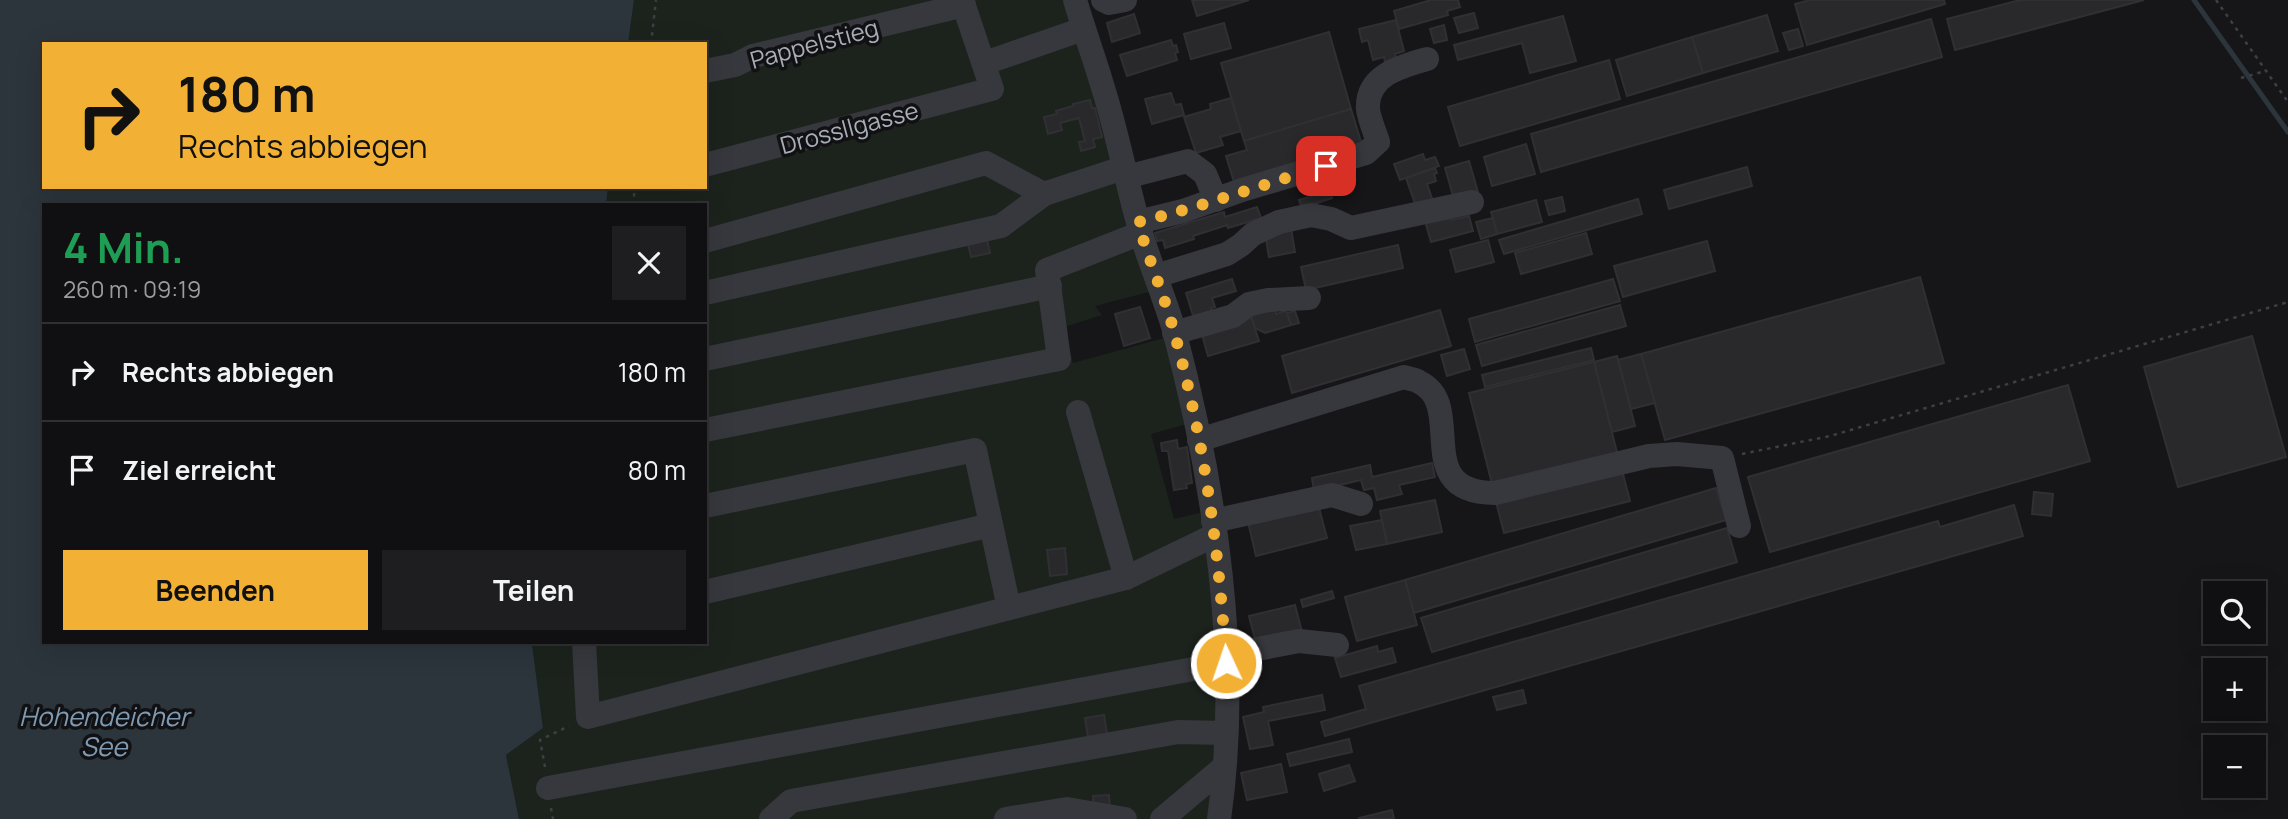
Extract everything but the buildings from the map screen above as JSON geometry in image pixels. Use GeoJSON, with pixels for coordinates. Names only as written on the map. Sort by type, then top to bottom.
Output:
{"type":"FeatureCollection","features":[{"type":"Feature","properties":{"kind":"street"},"geometry":{"type":"LineString","coordinates":[[1074,0],[1105,93],[1124,173],[1174,333],[1199,440],[1214,528],[1226,659],[1224,767],[1219,819]]}},
{"type":"Feature","properties":{"kind":"street"},"geometry":{"type":"LineString","coordinates":[[963,2],[985,63],[1083,29]]}},
{"type":"Feature","properties":{"kind":"street","name":"Pappelstieg"},"geometry":{"type":"LineString","coordinates":[[707,71],[735,65],[752,56],[963,2]]}},
{"type":"Feature","properties":{"kind":"street"},"geometry":{"type":"LineString","coordinates":[[707,430],[1059,359],[1047,270],[1183,211],[1242,190],[1366,153],[1378,142],[1368,109],[1371,94],[1380,79],[1392,69],[1427,59]]}},
{"type":"Feature","properties":{"kind":"street","name":"Drossllgasse"},"geometry":{"type":"LineString","coordinates":[[707,165],[992,89],[985,63]]}},
{"type":"Feature","properties":{"kind":"street"},"geometry":{"type":"LineString","coordinates":[[707,293],[1001,226],[1044,194],[1124,173],[1188,161],[1205,173],[1216,200]]}},
{"type":"Feature","properties":{"kind":"street"},"geometry":{"type":"LineString","coordinates":[[707,240],[986,163],[1044,194]]}},
{"type":"Feature","properties":{"kind":"street"},"geometry":{"type":"LineString","coordinates":[[1156,276],[1227,254],[1253,234],[1279,222],[1311,215],[1331,219],[1351,228],[1472,202]]}},
{"type":"Feature","properties":{"kind":"street"},"geometry":{"type":"LineString","coordinates":[[707,359],[1050,286]]}},
{"type":"Feature","properties":{"kind":"street"},"geometry":{"type":"LineString","coordinates":[[1174,333],[1233,317],[1249,304],[1309,298]]}},
{"type":"Feature","properties":{"kind":"street"},"geometry":{"type":"LineString","coordinates":[[1199,440],[1404,377],[1421,382],[1433,394],[1440,415],[1447,470],[1459,485],[1476,493],[1495,493],[1649,456],[1677,454],[1722,458],[1739,526]]}},
{"type":"Feature","properties":{"kind":"street"},"geometry":{"type":"LineString","coordinates":[[1078,412],[1126,578]]}},
{"type":"Feature","properties":{"kind":"street"},"geometry":{"type":"LineString","coordinates":[[707,506],[975,450],[1009,608]]}},
{"type":"Feature","properties":{"kind":"street"},"geometry":{"type":"LineString","coordinates":[[584,644],[588,717],[1126,578],[1214,528],[1332,495],[1361,504]]}},
{"type":"Feature","properties":{"kind":"street"},"geometry":{"type":"LineString","coordinates":[[707,592],[991,525]]}},
{"type":"Feature","properties":{"kind":"street"},"geometry":{"type":"LineString","coordinates":[[548,788],[1226,659],[1299,641],[1337,645]]}},
{"type":"Feature","properties":{"kind":"street"},"geometry":{"type":"LineString","coordinates":[[771,819],[791,801],[1178,732],[1225,733]]}},
{"type":"Feature","properties":{"kind":"street"},"geometry":{"type":"LineString","coordinates":[[1162,819],[1224,767]]}},
{"type":"Feature","properties":{"kind":"street"},"geometry":{"type":"LineString","coordinates":[[1006,819],[1066,809],[1125,819]]}},
{"type":"Feature","properties":{"kind":"path"},"geometry":{"type":"LineString","coordinates":[[651,42],[656,0]]}},
{"type":"Feature","properties":{"kind":"path"},"geometry":{"type":"LineString","coordinates":[[2216,0],[2288,102]]}},
{"type":"Feature","properties":{"kind":"path"},"geometry":{"type":"LineString","coordinates":[[2241,78],[2266,71]]}},
{"type":"Feature","properties":{"kind":"path"},"geometry":{"type":"LineString","coordinates":[[1722,458],[1830,436],[2288,302]]}},
{"type":"Feature","properties":{"kind":"path"},"geometry":{"type":"LineString","coordinates":[[553,819],[540,740],[588,717]]}},
{"type":"Feature","properties":{"kind":"shaded area"},"geometry":{"type":"Polygon","coordinates":[[[634,0],[1068,0],[1153,291],[1095,306],[1102,315],[1064,327],[1073,363],[1168,337],[1187,424],[1151,434],[1174,519],[1204,512],[1219,638],[1211,819],[519,819],[506,755],[543,728],[532,644],[707,644],[707,203],[606,203],[608,189],[707,189],[707,42],[628,42],[634,0]]]}},
{"type":"Feature","properties":{"kind":"water","name":"Hohendeicher See"},"geometry":{"type":"Polygon","coordinates":[[[0,0],[634,0],[628,42],[42,42],[42,189],[608,189],[606,203],[42,203],[42,644],[532,644],[543,728],[506,755],[519,819],[0,819],[0,0]]]}},
{"type":"Feature","properties":{"kind":"waterway"},"geometry":{"type":"LineString","coordinates":[[2194,0],[2288,132]]}},
{"type":"Feature","properties":{"kind":"route"},"geometry":{"type":"LineString","coordinates":[[1226,663],[1215,535],[1191,401],[1172,327],[1138,222],[1183,211],[1242,190],[1326,166]]}}]}
